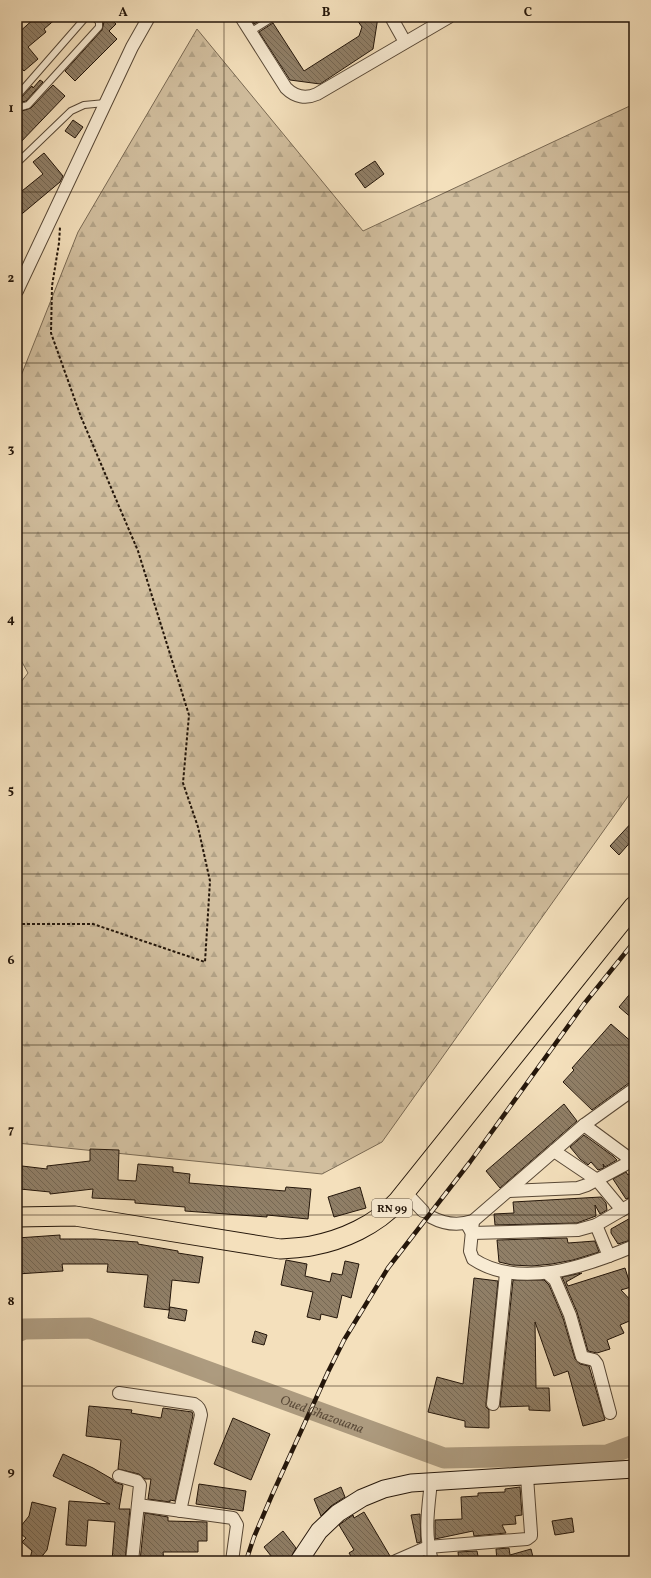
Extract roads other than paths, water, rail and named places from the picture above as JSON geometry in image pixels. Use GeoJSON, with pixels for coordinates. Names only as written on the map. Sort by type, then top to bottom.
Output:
{"type":"FeatureCollection","features":[{"type":"Feature","properties":{"kind":"main road","name":"RN 99"},"geometry":{"type":"LineString","coordinates":[[17,1217],[75,1216],[280,1249],[311,1247],[339,1239],[367,1226],[390,1209],[405,1192],[634,906]]}},
{"type":"Feature","properties":{"kind":"main road"},"geometry":{"type":"LineString","coordinates":[[299,1561],[319,1531],[338,1513],[362,1498],[384,1489],[411,1483],[634,1470]]}},
{"type":"Feature","properties":{"kind":"street"},"geometry":{"type":"LineString","coordinates":[[17,291],[21,269],[148,17]]}},
{"type":"Feature","properties":{"kind":"street"},"geometry":{"type":"LineString","coordinates":[[241,17],[286,88],[294,95],[304,97],[318,94],[449,17]]}},
{"type":"Feature","properties":{"kind":"street"},"geometry":{"type":"LineString","coordinates":[[391,17],[405,42]]}},
{"type":"Feature","properties":{"kind":"street"},"geometry":{"type":"LineString","coordinates":[[634,1089],[584,1124],[470,1226],[470,1251],[473,1259],[506,1273],[547,1273],[590,1263],[634,1246]]}},
{"type":"Feature","properties":{"kind":"street"},"geometry":{"type":"LineString","coordinates":[[509,1191],[578,1188],[597,1180],[626,1164],[628,1159],[626,1156],[584,1124]]}},
{"type":"Feature","properties":{"kind":"street"},"geometry":{"type":"LineString","coordinates":[[554,1151],[597,1180],[622,1210]]}},
{"type":"Feature","properties":{"kind":"street"},"geometry":{"type":"LineString","coordinates":[[405,1192],[427,1214],[441,1222],[470,1226],[578,1230],[596,1225],[634,1203]]}},
{"type":"Feature","properties":{"kind":"street"},"geometry":{"type":"LineString","coordinates":[[596,1225],[609,1256]]}},
{"type":"Feature","properties":{"kind":"street"},"geometry":{"type":"LineString","coordinates":[[492,1404],[506,1273]]}},
{"type":"Feature","properties":{"kind":"street"},"geometry":{"type":"LineString","coordinates":[[547,1273],[555,1280],[570,1315],[582,1357],[594,1360],[597,1364],[610,1413]]}},
{"type":"Feature","properties":{"kind":"street"},"geometry":{"type":"LineString","coordinates":[[119,1393],[194,1404],[201,1410],[180,1511]]}},
{"type":"Feature","properties":{"kind":"street"},"geometry":{"type":"LineString","coordinates":[[119,1476],[139,1483],[132,1561]]}},
{"type":"Feature","properties":{"kind":"street"},"geometry":{"type":"LineString","coordinates":[[396,1561],[428,1547],[529,1538],[531,1533],[527,1477]]}},
{"type":"Feature","properties":{"kind":"street"},"geometry":{"type":"LineString","coordinates":[[432,1482],[427,1513],[428,1547],[432,1561]]}},
{"type":"Feature","properties":{"kind":"street"},"geometry":{"type":"LineString","coordinates":[[138,1504],[233,1518],[237,1525],[232,1561]]}},
{"type":"Feature","properties":{"kind":"lane"},"geometry":{"type":"LineString","coordinates":[[17,96],[86,17]]}},
{"type":"Feature","properties":{"kind":"lane"},"geometry":{"type":"LineString","coordinates":[[17,104],[21,107],[28,105],[97,28],[99,22],[94,17]]}},
{"type":"Feature","properties":{"kind":"lane"},"geometry":{"type":"LineString","coordinates":[[250,32],[274,17]]}},
{"type":"Feature","properties":{"kind":"lane"},"geometry":{"type":"LineString","coordinates":[[17,163],[71,112],[84,106],[105,103]]}},
{"type":"Feature","properties":{"kind":"waterway","name":"Oued Ghazouana"},"geometry":{"type":"LineString","coordinates":[[17,1332],[24,1329],[89,1328],[444,1458],[607,1455],[634,1445]]}},
{"type":"Feature","properties":{"kind":"railway"},"geometry":{"type":"LineString","coordinates":[[246,1561],[254,1537],[272,1495],[328,1372],[344,1340],[388,1268],[470,1162],[584,1004],[634,942]]}}]}
